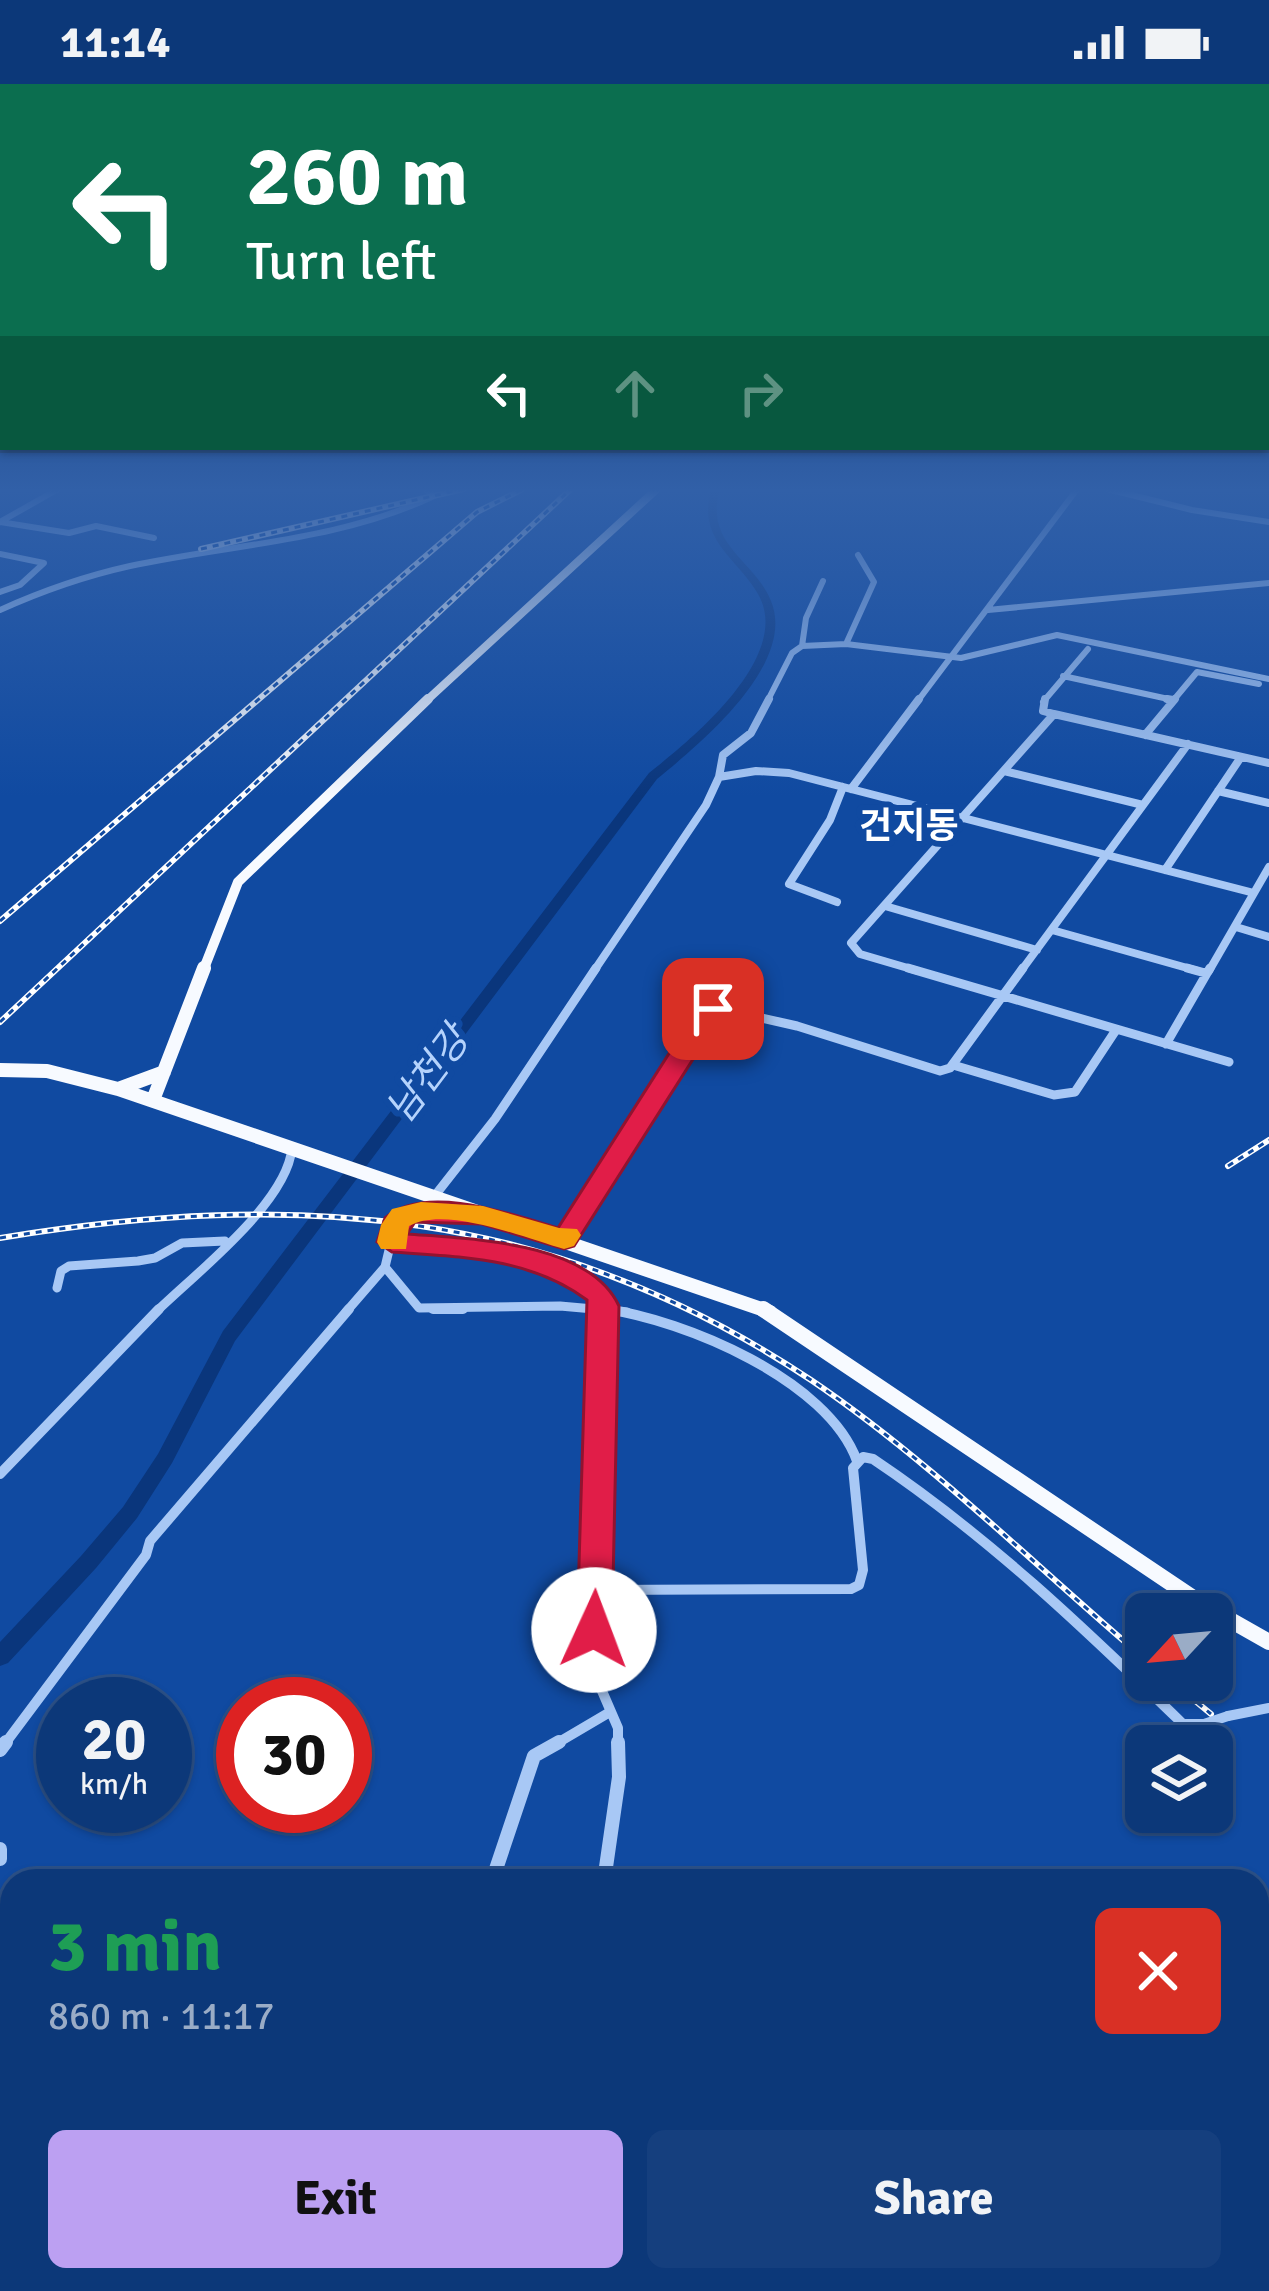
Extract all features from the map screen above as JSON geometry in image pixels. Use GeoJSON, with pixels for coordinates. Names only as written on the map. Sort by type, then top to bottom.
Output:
{"type":"FeatureCollection","features":[{"type":"Feature","properties":{"kind":"main road"},"geometry":{"type":"LineString","coordinates":[[153,1100],[238,882],[546,591]]}},
{"type":"Feature","properties":{"kind":"main road"},"geometry":{"type":"LineString","coordinates":[[0,1070],[46,1071],[118,1089],[768,1310],[1202,1604],[1269,1642]]}},
{"type":"Feature","properties":{"kind":"main road"},"geometry":{"type":"LineString","coordinates":[[118,1089],[164,1072]]}},
{"type":"Feature","properties":{"kind":"street"},"geometry":{"type":"LineString","coordinates":[[0,610],[54,591]]}},
{"type":"Feature","properties":{"kind":"street"},"geometry":{"type":"LineString","coordinates":[[802,646],[806,618],[818,591]]}},
{"type":"Feature","properties":{"kind":"street"},"geometry":{"type":"LineString","coordinates":[[845,644],[870,591]]}},
{"type":"Feature","properties":{"kind":"street"},"geometry":{"type":"LineString","coordinates":[[837,902],[790,884],[847,788],[1002,591]]}},
{"type":"Feature","properties":{"kind":"street"},"geometry":{"type":"LineString","coordinates":[[988,610],[1193,591]]}},
{"type":"Feature","properties":{"kind":"street"},"geometry":{"type":"LineString","coordinates":[[433,1198],[495,1119],[706,805],[723,754],[751,733],[792,653],[802,646],[845,644],[952,658],[1057,635],[1269,679]]}},
{"type":"Feature","properties":{"kind":"street"},"geometry":{"type":"LineString","coordinates":[[1088,649],[1040,708],[1269,763]]}},
{"type":"Feature","properties":{"kind":"street"},"geometry":{"type":"LineString","coordinates":[[1145,735],[1197,672],[1259,684]]}},
{"type":"Feature","properties":{"kind":"street"},"geometry":{"type":"LineString","coordinates":[[1063,676],[1173,700]]}},
{"type":"Feature","properties":{"kind":"street"},"geometry":{"type":"LineString","coordinates":[[1054,714],[851,943],[856,952],[1229,1062]]}},
{"type":"Feature","properties":{"kind":"street"},"geometry":{"type":"LineString","coordinates":[[564,1240],[708,1011],[718,1008],[797,1026],[940,1071],[953,1065],[1188,745]]}},
{"type":"Feature","properties":{"kind":"street"},"geometry":{"type":"LineString","coordinates":[[1165,870],[1241,757]]}},
{"type":"Feature","properties":{"kind":"street"},"geometry":{"type":"LineString","coordinates":[[1004,771],[1143,805]]}},
{"type":"Feature","properties":{"kind":"street"},"geometry":{"type":"LineString","coordinates":[[719,777],[767,772],[847,788],[1254,893]]}},
{"type":"Feature","properties":{"kind":"street"},"geometry":{"type":"LineString","coordinates":[[1218,791],[1269,803]]}},
{"type":"Feature","properties":{"kind":"street"},"geometry":{"type":"LineString","coordinates":[[1166,1044],[1269,867]]}},
{"type":"Feature","properties":{"kind":"street"},"geometry":{"type":"LineString","coordinates":[[885,906],[1037,950]]}},
{"type":"Feature","properties":{"kind":"street"},"geometry":{"type":"LineString","coordinates":[[1236,927],[1269,937]]}},
{"type":"Feature","properties":{"kind":"street"},"geometry":{"type":"LineString","coordinates":[[1052,930],[1205,973]]}},
{"type":"Feature","properties":{"kind":"street"},"geometry":{"type":"LineString","coordinates":[[953,1065],[1067,1095],[1075,1092],[1116,1030]]}},
{"type":"Feature","properties":{"kind":"street"},"geometry":{"type":"LineString","coordinates":[[0,1474],[281,1186],[290,1171],[292,1148]]}},
{"type":"Feature","properties":{"kind":"street"},"geometry":{"type":"LineString","coordinates":[[0,1750],[146,1555],[164,1524],[316,1350],[371,1278],[386,1267],[395,1225],[409,1212],[483,1215]]}},
{"type":"Feature","properties":{"kind":"street"},"geometry":{"type":"LineString","coordinates":[[57,1288],[61,1271],[69,1266],[138,1261],[155,1258],[182,1243],[225,1241]]}},
{"type":"Feature","properties":{"kind":"street"},"geometry":{"type":"LineString","coordinates":[[392,1242],[497,1250],[538,1261],[581,1278],[604,1306],[593,1670],[618,1727],[620,1778],[606,1869]]}},
{"type":"Feature","properties":{"kind":"street"},"geometry":{"type":"LineString","coordinates":[[386,1267],[419,1308],[604,1306],[672,1321],[742,1354],[845,1430],[857,1461]]}},
{"type":"Feature","properties":{"kind":"street"},"geometry":{"type":"LineString","coordinates":[[857,1461],[873,1459],[890,1467],[934,1499],[1041,1586],[1183,1724],[1204,1724],[1269,1708]]}},
{"type":"Feature","properties":{"kind":"street"},"geometry":{"type":"LineString","coordinates":[[596,1590],[851,1589],[859,1585],[863,1570],[853,1468],[857,1461]]}},
{"type":"Feature","properties":{"kind":"street"},"geometry":{"type":"LineString","coordinates":[[496,1869],[534,1756],[610,1712]]}},
{"type":"Feature","properties":{"kind":"street"},"geometry":{"type":"LineString","coordinates":[[0,1849],[0,1859]]}},
{"type":"Feature","properties":{"kind":"waterway","name":"남천강"},"geometry":{"type":"LineString","coordinates":[[0,1657],[130,1512],[165,1458],[229,1336],[653,776],[712,725],[750,679],[770,630],[769,607],[761,591]]}},
{"type":"Feature","properties":{"kind":"railway"},"geometry":{"type":"LineString","coordinates":[[0,921],[385,591]]}},
{"type":"Feature","properties":{"kind":"railway"},"geometry":{"type":"LineString","coordinates":[[0,1022],[462,591]]}},
{"type":"Feature","properties":{"kind":"railway"},"geometry":{"type":"LineString","coordinates":[[1228,1166],[1269,1140]]}},
{"type":"Feature","properties":{"kind":"railway"},"geometry":{"type":"LineString","coordinates":[[0,1238],[216,1215],[320,1216],[420,1226],[520,1247],[617,1278],[714,1323],[855,1411],[1125,1642]]}},
{"type":"Feature","properties":{"kind":"railway"},"geometry":{"type":"LineString","coordinates":[[1195,1701],[1211,1714]]}},
{"type":"Feature","properties":{"kind":"slow traffic"},"geometry":{"type":"LineString","coordinates":[[396,1243],[392,1242],[395,1225],[402,1216],[421,1211],[483,1215],[564,1240],[567,1235]]}},
{"type":"Feature","properties":{"kind":"district","name":"건지동"},"geometry":{"type":"Point","coordinates":[909,825]}},
{"type":"Feature","properties":{"kind":"route"},"geometry":{"type":"LineString","coordinates":[[594,1630],[604,1306],[599,1294],[581,1278],[497,1250],[392,1242],[395,1225],[409,1212],[483,1215],[564,1240],[713,1009]]}}]}
